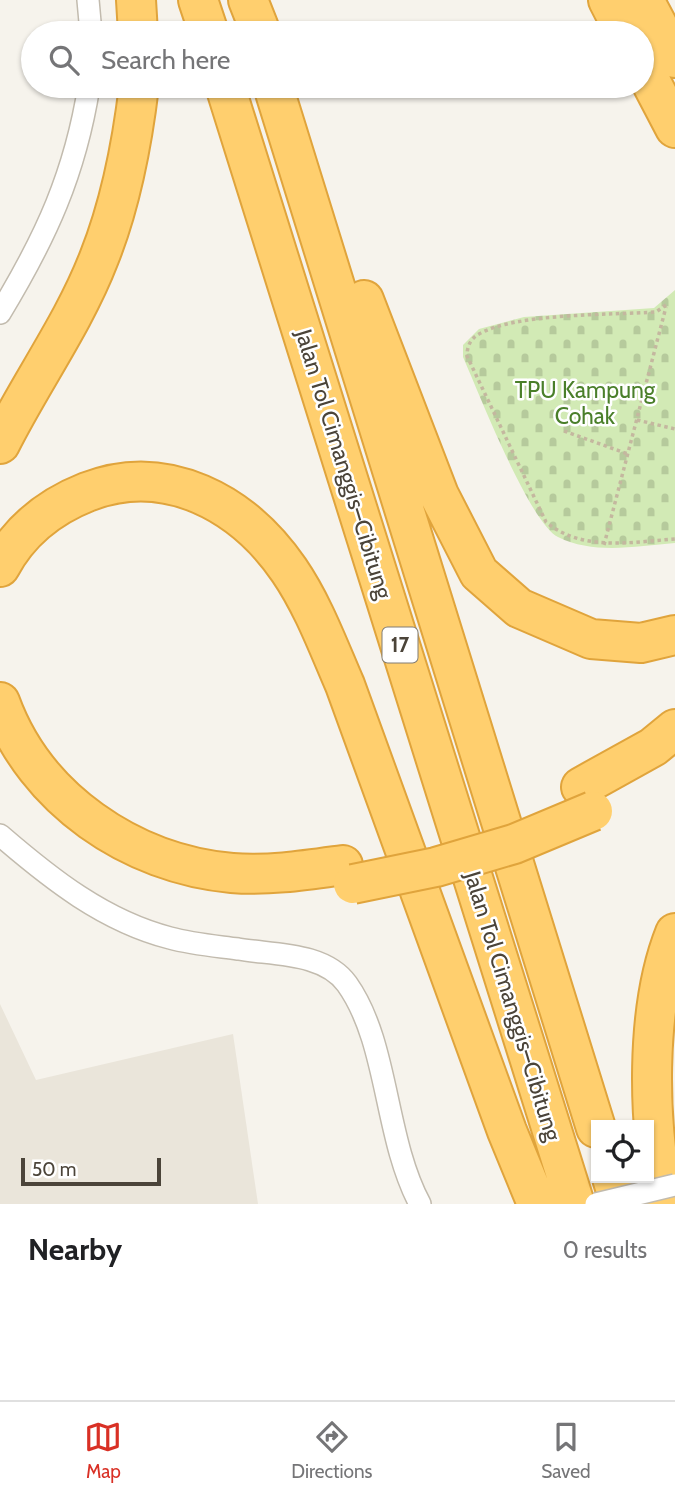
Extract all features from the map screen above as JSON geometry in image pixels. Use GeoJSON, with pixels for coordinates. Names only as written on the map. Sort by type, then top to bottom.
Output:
{"type":"FeatureCollection","features":[{"type":"Feature","properties":{"kind":"highway"},"geometry":{"type":"LineString","coordinates":[[136,0],[137,21]]}},
{"type":"Feature","properties":{"kind":"highway"},"geometry":{"type":"LineString","coordinates":[[198,0],[205,21]]}},
{"type":"Feature","properties":{"kind":"highway"},"geometry":{"type":"LineString","coordinates":[[247,0],[255,21]]}},
{"type":"Feature","properties":{"kind":"highway"},"geometry":{"type":"LineString","coordinates":[[608,0],[619,21]]}},
{"type":"Feature","properties":{"kind":"highway"},"geometry":{"type":"LineString","coordinates":[[644,0],[675,58]]}},
{"type":"Feature","properties":{"kind":"highway"},"geometry":{"type":"LineString","coordinates":[[654,88],[675,128]]}},
{"type":"Feature","properties":{"kind":"highway"},"geometry":{"type":"LineString","coordinates":[[0,444],[98,261],[118,206],[133,137],[138,98]]}},
{"type":"Feature","properties":{"kind":"highway","name":"Jalan Tol Cimanggis–Cibitung"},"geometry":{"type":"LineString","coordinates":[[229,98],[575,1204]]}},
{"type":"Feature","properties":{"kind":"highway","name":"Jalan Tol Cimanggis–Cibitung"},"geometry":{"type":"LineString","coordinates":[[277,98],[594,1120]]}},
{"type":"Feature","properties":{"kind":"highway"},"geometry":{"type":"LineString","coordinates":[[286,98],[439,495],[480,573],[519,608],[591,639],[641,643],[675,635]]}},
{"type":"Feature","properties":{"kind":"highway"},"geometry":{"type":"LineString","coordinates":[[0,567],[27,528],[65,501],[109,484],[158,480],[206,496],[250,524],[288,569],[318,621],[345,685],[507,1131],[537,1204]]}},
{"type":"Feature","properties":{"kind":"highway"},"geometry":{"type":"LineString","coordinates":[[0,702],[6,718],[33,764],[78,812],[126,844],[176,864],[233,873],[348,874]]}},
{"type":"Feature","properties":{"kind":"highway"},"geometry":{"type":"LineString","coordinates":[[587,799],[675,729]]}},
{"type":"Feature","properties":{"kind":"highway"},"geometry":{"type":"LineString","coordinates":[[0,755],[8,769],[52,820],[110,860],[167,884],[228,897],[288,895],[505,819],[587,799],[675,763]]}},
{"type":"Feature","properties":{"kind":"highway"},"geometry":{"type":"LineString","coordinates":[[666,1204],[655,1130],[653,1069],[657,1011],[675,933]]}},
{"type":"Feature","properties":{"kind":"highway"},"geometry":{"type":"LineString","coordinates":[[614,1183],[620,1204]]}},
{"type":"Feature","properties":{"kind":"street"},"geometry":{"type":"LineString","coordinates":[[88,0],[90,21]]}},
{"type":"Feature","properties":{"kind":"street"},"geometry":{"type":"LineString","coordinates":[[3,301],[48,227],[70,176],[86,98]]}},
{"type":"Feature","properties":{"kind":"street"},"geometry":{"type":"LineString","coordinates":[[0,835],[78,898],[120,920],[170,938],[322,964],[345,981],[363,1016],[399,1156],[420,1204]]}},
{"type":"Feature","properties":{"kind":"street"},"geometry":{"type":"LineString","coordinates":[[596,1204],[675,1185]]}},
{"type":"Feature","properties":{"kind":"path"},"geometry":{"type":"LineString","coordinates":[[604,545],[666,306],[656,312],[524,321],[481,332],[467,347],[467,356],[546,522],[559,533],[604,545],[675,539]]}},
{"type":"Feature","properties":{"kind":"path"},"geometry":{"type":"LineString","coordinates":[[638,420],[675,429]]}},
{"type":"Feature","properties":{"kind":"path"},"geometry":{"type":"LineString","coordinates":[[564,431],[628,454]]}},
{"type":"Feature","properties":{"kind":"shaded area"},"geometry":{"type":"Polygon","coordinates":[[[0,1004],[36,1080],[233,1034],[258,1204],[0,1204],[0,1004]]]}},
{"type":"Feature","properties":{"kind":"green space","name":"TPU Kampung Cohak"},"geometry":{"type":"Polygon","coordinates":[[[675,290],[675,543],[601,548],[572,543],[558,537],[546,527],[520,483],[463,357],[463,345],[479,329],[524,317],[654,308],[675,290]]]}}]}
